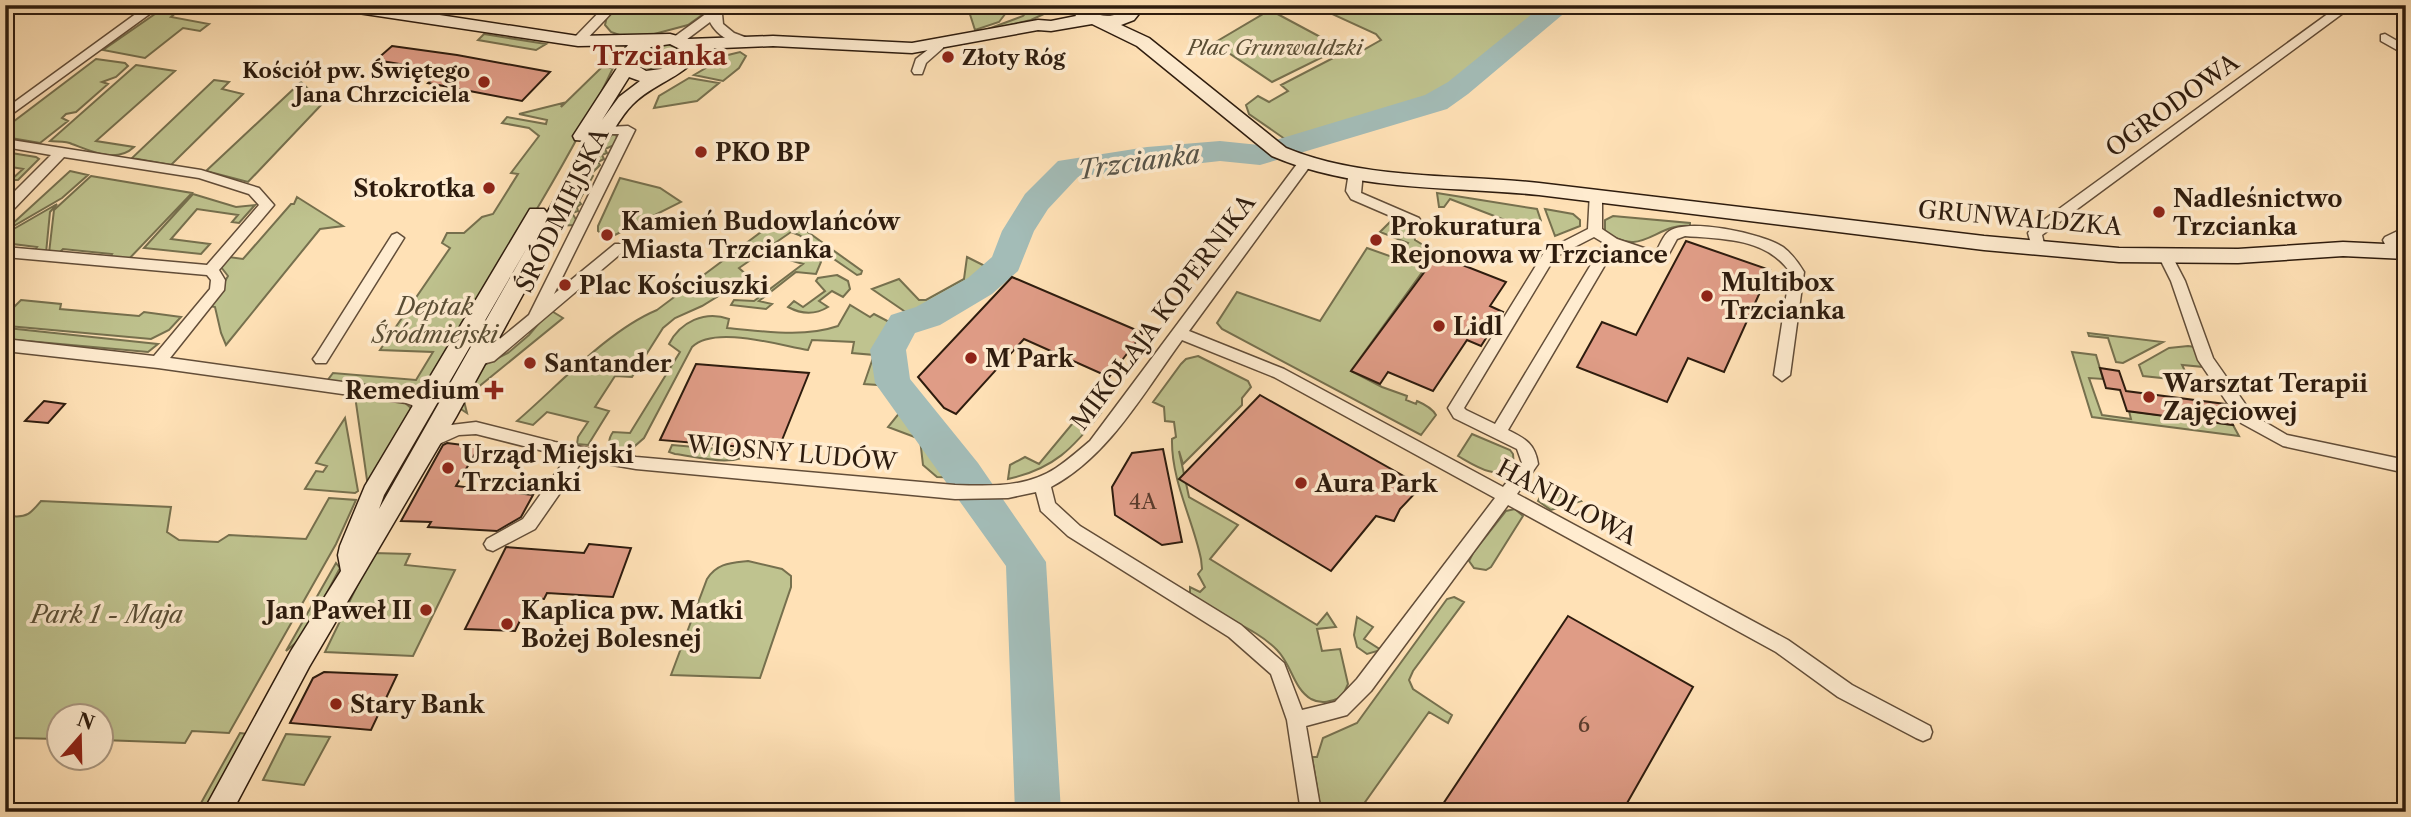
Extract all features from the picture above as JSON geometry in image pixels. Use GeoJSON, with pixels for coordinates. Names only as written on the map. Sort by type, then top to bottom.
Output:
{"type":"FeatureCollection","features":[{"type":"Feature","properties":{"kind":"main road"},"geometry":{"type":"LineString","coordinates":[[338,5],[578,41],[651,41],[684,48],[773,41],[898,49],[939,45],[1038,25],[1122,20],[1136,9],[1143,42]]}},
{"type":"Feature","properties":{"kind":"main road"},"geometry":{"type":"LineString","coordinates":[[1038,25],[1070,5]]}},
{"type":"Feature","properties":{"kind":"main road"},"geometry":{"type":"LineString","coordinates":[[1078,5],[1079,10],[1122,34],[1143,42],[1260,139],[1296,160]]}},
{"type":"Feature","properties":{"kind":"main road"},"geometry":{"type":"LineString","coordinates":[[578,41],[626,64],[639,75],[660,75],[676,70],[684,48]]}},
{"type":"Feature","properties":{"kind":"main road"},"geometry":{"type":"LineString","coordinates":[[217,812],[300,659],[477,364],[634,49],[651,41]]}},
{"type":"Feature","properties":{"kind":"main road"},"geometry":{"type":"LineString","coordinates":[[353,571],[350,555],[352,546],[414,402],[439,382],[498,278],[591,135],[625,101],[660,75]]}},
{"type":"Feature","properties":{"kind":"main road","name":"GRUNWALDZKA"},"geometry":{"type":"LineString","coordinates":[[1296,160],[1356,173],[1439,183],[1467,191],[1745,218],[1770,215],[1840,226],[2038,248],[2165,257],[2238,256],[2343,249],[2401,252]]}},
{"type":"Feature","properties":{"kind":"main road","name":"GRUNWALDZKA"},"geometry":{"type":"LineString","coordinates":[[1595,202],[1755,225],[1840,226]]}},
{"type":"Feature","properties":{"kind":"main road"},"geometry":{"type":"LineString","coordinates":[[450,408],[445,403],[444,395],[498,297],[498,278]]}},
{"type":"Feature","properties":{"kind":"main road"},"geometry":{"type":"LineString","coordinates":[[405,485],[405,467],[429,422],[414,402]]}},
{"type":"Feature","properties":{"kind":"street"},"geometry":{"type":"LineString","coordinates":[[5,115],[63,70],[156,5]]}},
{"type":"Feature","properties":{"kind":"street"},"geometry":{"type":"LineString","coordinates":[[578,41],[613,5]]}},
{"type":"Feature","properties":{"kind":"street","name":"OGRODOWA"},"geometry":{"type":"LineString","coordinates":[[2038,248],[2035,233],[2348,5]]}},
{"type":"Feature","properties":{"kind":"street"},"geometry":{"type":"LineString","coordinates":[[721,9],[714,19],[718,29],[746,42]]}},
{"type":"Feature","properties":{"kind":"street"},"geometry":{"type":"LineString","coordinates":[[684,48],[721,9]]}},
{"type":"Feature","properties":{"kind":"street"},"geometry":{"type":"LineString","coordinates":[[2385,38],[2406,51]]}},
{"type":"Feature","properties":{"kind":"street"},"geometry":{"type":"LineString","coordinates":[[898,49],[913,55],[919,66],[939,45]]}},
{"type":"Feature","properties":{"kind":"street","name":"ŚRÓDMIEJSKA"},"geometry":{"type":"LineString","coordinates":[[477,364],[533,322],[628,130],[591,135]]}},
{"type":"Feature","properties":{"kind":"street"},"geometry":{"type":"LineString","coordinates":[[5,143],[201,174],[254,191],[267,205],[211,270]]}},
{"type":"Feature","properties":{"kind":"street"},"geometry":{"type":"LineString","coordinates":[[5,210],[61,152]]}},
{"type":"Feature","properties":{"kind":"street","name":"MIKOŁAJA KOPERNIKA"},"geometry":{"type":"LineString","coordinates":[[1042,483],[1058,476],[1096,444],[1178,333],[1296,160]]}},
{"type":"Feature","properties":{"kind":"street"},"geometry":{"type":"LineString","coordinates":[[1356,173],[1353,191],[1356,196],[1414,220]]}},
{"type":"Feature","properties":{"kind":"street"},"geometry":{"type":"LineString","coordinates":[[1595,202],[1595,230]]}},
{"type":"Feature","properties":{"kind":"street"},"geometry":{"type":"LineString","coordinates":[[1595,230],[1612,242],[1659,260],[1672,236],[1682,232],[1754,240],[1768,244],[1782,253],[1797,272],[1782,375]]}},
{"type":"Feature","properties":{"kind":"street"},"geometry":{"type":"LineString","coordinates":[[1296,720],[1340,709],[1363,685],[1530,464],[1523,444],[1460,414],[1456,408],[1550,254],[1595,230]]}},
{"type":"Feature","properties":{"kind":"street"},"geometry":{"type":"LineString","coordinates":[[2401,252],[2390,240],[2406,232]]}},
{"type":"Feature","properties":{"kind":"street"},"geometry":{"type":"LineString","coordinates":[[321,359],[397,238]]}},
{"type":"Feature","properties":{"kind":"street"},"geometry":{"type":"LineString","coordinates":[[1498,433],[1612,242]]}},
{"type":"Feature","properties":{"kind":"street"},"geometry":{"type":"LineString","coordinates":[[533,322],[620,247]]}},
{"type":"Feature","properties":{"kind":"street"},"geometry":{"type":"LineString","coordinates":[[5,252],[211,270]]}},
{"type":"Feature","properties":{"kind":"street"},"geometry":{"type":"LineString","coordinates":[[2165,257],[2178,281],[2206,360],[2247,419],[2283,440],[2406,467]]}},
{"type":"Feature","properties":{"kind":"street"},"geometry":{"type":"LineString","coordinates":[[158,362],[217,290],[218,280],[211,270]]}},
{"type":"Feature","properties":{"kind":"street","name":"HANDLOWA"},"geometry":{"type":"LineString","coordinates":[[1178,333],[1279,373],[1782,646],[1844,691],[1923,733]]}},
{"type":"Feature","properties":{"kind":"street"},"geometry":{"type":"LineString","coordinates":[[5,345],[158,362],[414,402]]}},
{"type":"Feature","properties":{"kind":"street","name":"WIOSNY LUDÓW"},"geometry":{"type":"LineString","coordinates":[[450,408],[476,428]]}},
{"type":"Feature","properties":{"kind":"street","name":"WIOSNY LUDÓW"},"geometry":{"type":"LineString","coordinates":[[504,427],[531,435],[538,444]]}},
{"type":"Feature","properties":{"kind":"street","name":"WIOSNY LUDÓW"},"geometry":{"type":"LineString","coordinates":[[430,442],[457,429],[476,428],[579,453],[636,463],[955,492],[1004,494],[1042,483]]}},
{"type":"Feature","properties":{"kind":"street"},"geometry":{"type":"LineString","coordinates":[[493,544],[529,524],[579,453]]}},
{"type":"Feature","properties":{"kind":"street"},"geometry":{"type":"LineString","coordinates":[[1042,483],[1047,506],[1074,531],[1235,631],[1278,669],[1296,720],[1311,812]]}},
{"type":"Feature","properties":{"kind":"green space"},"geometry":{"type":"Polygon","coordinates":[[[168,5],[185,5],[171,17],[209,24],[200,31],[183,28],[145,58],[103,50],[168,5]]]}},
{"type":"Feature","properties":{"kind":"green space"},"geometry":{"type":"Polygon","coordinates":[[[617,5],[716,5],[688,25],[643,37],[625,37],[611,32],[605,25],[607,16],[617,5]]]}},
{"type":"Feature","properties":{"kind":"green space"},"geometry":{"type":"Polygon","coordinates":[[[967,5],[1012,5],[999,22],[975,30],[967,5]]]}},
{"type":"Feature","properties":{"kind":"green space"},"geometry":{"type":"Polygon","coordinates":[[[1033,5],[1063,5],[1031,20],[980,32],[1023,16],[1033,5]]]}},
{"type":"Feature","properties":{"kind":"green space"},"geometry":{"type":"Polygon","coordinates":[[[1340,5],[1558,5],[1457,88],[1435,101],[1292,144],[1249,114],[1246,105],[1258,96],[1269,102],[1288,91],[1281,85],[1335,57],[1365,49],[1381,40],[1376,34],[1332,14],[1340,5]]]}},
{"type":"Feature","properties":{"kind":"green space","name":"Plac Grunwaldzki"},"geometry":{"type":"Polygon","coordinates":[[[1270,10],[1341,48],[1272,82],[1214,43],[1270,10]]]}},
{"type":"Feature","properties":{"kind":"green space"},"geometry":{"type":"Polygon","coordinates":[[[484,34],[546,44],[536,50],[478,40],[484,34]]]}},
{"type":"Feature","properties":{"kind":"green space"},"geometry":{"type":"Polygon","coordinates":[[[668,44],[681,50],[681,58],[666,67],[656,69],[639,65],[638,57],[644,51],[668,44]]]}},
{"type":"Feature","properties":{"kind":"green space"},"geometry":{"type":"Polygon","coordinates":[[[740,52],[746,56],[739,68],[723,81],[694,75],[728,55],[740,52]]]}},
{"type":"Feature","properties":{"kind":"green space"},"geometry":{"type":"Polygon","coordinates":[[[96,59],[125,63],[128,66],[116,77],[102,82],[108,84],[76,112],[66,114],[62,118],[68,121],[40,143],[5,137],[5,128],[96,59]]]}},
{"type":"Feature","properties":{"kind":"green space"},"geometry":{"type":"Polygon","coordinates":[[[136,65],[175,71],[96,141],[134,147],[119,155],[111,155],[95,153],[67,142],[50,141],[136,65]]]}},
{"type":"Feature","properties":{"kind":"green space","name":"Deptak Śródmiejski"},"geometry":{"type":"Polygon","coordinates":[[[602,67],[613,68],[571,149],[525,229],[427,385],[407,390],[327,381],[333,373],[416,380],[433,352],[380,350],[450,248],[442,243],[447,233],[464,233],[482,217],[493,214],[518,174],[511,173],[539,136],[529,128],[502,123],[507,117],[546,124],[547,120],[519,114],[563,103],[561,107],[602,67]]]}},
{"type":"Feature","properties":{"kind":"green space"},"geometry":{"type":"Polygon","coordinates":[[[689,78],[719,83],[697,101],[654,108],[659,96],[689,78]]]}},
{"type":"Feature","properties":{"kind":"green space"},"geometry":{"type":"Polygon","coordinates":[[[214,80],[229,82],[222,89],[243,94],[171,165],[132,158],[214,80]]]}},
{"type":"Feature","properties":{"kind":"green space"},"geometry":{"type":"Polygon","coordinates":[[[301,82],[323,103],[248,182],[206,171],[301,82]]]}},
{"type":"Feature","properties":{"kind":"green space"},"geometry":{"type":"Polygon","coordinates":[[[611,134],[616,135],[619,143],[605,149],[607,153],[602,155],[604,159],[598,162],[600,165],[591,174],[593,176],[579,201],[581,204],[577,207],[578,211],[572,213],[577,221],[576,225],[554,226],[611,134]]]}},
{"type":"Feature","properties":{"kind":"green space"},"geometry":{"type":"Polygon","coordinates":[[[5,152],[39,159],[18,180],[11,180],[23,169],[5,166],[5,152]]]}},
{"type":"Feature","properties":{"kind":"green space"},"geometry":{"type":"Polygon","coordinates":[[[70,171],[88,175],[62,198],[5,231],[5,226],[10,226],[70,171]]]}},
{"type":"Feature","properties":{"kind":"green space"},"geometry":{"type":"Polygon","coordinates":[[[91,176],[192,193],[126,262],[108,260],[112,254],[63,249],[58,254],[49,253],[54,210],[91,176]]]}},
{"type":"Feature","properties":{"kind":"green space"},"geometry":{"type":"Polygon","coordinates":[[[620,178],[660,188],[681,202],[613,236],[605,236],[598,231],[598,226],[620,178]]]}},
{"type":"Feature","properties":{"kind":"green space"},"geometry":{"type":"Polygon","coordinates":[[[1437,193],[1537,209],[1541,221],[1531,230],[1450,199],[1444,207],[1439,207],[1437,193]]]}},
{"type":"Feature","properties":{"kind":"green space"},"geometry":{"type":"Polygon","coordinates":[[[193,194],[236,207],[255,205],[239,223],[232,222],[238,215],[197,209],[171,239],[210,244],[201,254],[144,248],[193,194]]]}},
{"type":"Feature","properties":{"kind":"green space"},"geometry":{"type":"Polygon","coordinates":[[[297,197],[343,226],[320,229],[226,345],[215,307],[210,306],[228,276],[221,267],[229,257],[243,259],[291,204],[294,204],[297,197]]]}},
{"type":"Feature","properties":{"kind":"green space"},"geometry":{"type":"Polygon","coordinates":[[[57,204],[50,212],[46,253],[34,251],[37,247],[5,243],[5,234],[57,204]]]}},
{"type":"Feature","properties":{"kind":"green space"},"geometry":{"type":"Polygon","coordinates":[[[1545,209],[1573,214],[1580,220],[1580,226],[1555,236],[1545,209]]]}},
{"type":"Feature","properties":{"kind":"green space"},"geometry":{"type":"Polygon","coordinates":[[[1613,216],[1690,223],[1690,226],[1678,226],[1649,238],[1629,242],[1605,231],[1605,220],[1613,216]]]}},
{"type":"Feature","properties":{"kind":"green space"},"geometry":{"type":"Polygon","coordinates":[[[781,217],[787,217],[862,271],[861,274],[857,275],[791,232],[739,268],[749,277],[702,306],[675,318],[663,328],[632,377],[615,376],[595,407],[609,411],[588,445],[577,444],[578,437],[588,422],[547,412],[533,425],[517,421],[620,331],[657,310],[781,217]]]}},
{"type":"Feature","properties":{"kind":"green space"},"geometry":{"type":"Polygon","coordinates":[[[1392,220],[1414,229],[1415,240],[1436,253],[1351,371],[1407,396],[1406,400],[1416,404],[1417,401],[1432,410],[1436,415],[1421,435],[1222,329],[1217,323],[1237,292],[1320,321],[1367,248],[1398,259],[1408,243],[1380,232],[1392,220]]]}},
{"type":"Feature","properties":{"kind":"green space"},"geometry":{"type":"Polygon","coordinates":[[[798,254],[811,255],[821,262],[816,274],[796,272],[759,301],[772,304],[766,309],[731,305],[734,300],[754,301],[803,264],[789,260],[798,254]]]}},
{"type":"Feature","properties":{"kind":"green space"},"geometry":{"type":"Polygon","coordinates":[[[967,257],[995,271],[951,302],[902,324],[887,350],[891,384],[965,478],[937,477],[923,465],[920,439],[888,427],[901,411],[878,385],[864,384],[874,355],[852,353],[854,342],[812,340],[808,350],[747,338],[715,337],[702,341],[692,347],[644,438],[628,452],[618,452],[610,445],[613,432],[630,433],[680,352],[669,344],[686,324],[711,316],[729,319],[727,328],[783,333],[811,332],[838,326],[850,305],[870,317],[874,314],[893,324],[907,313],[872,289],[899,279],[919,300],[926,300],[964,279],[967,257]]]}},
{"type":"Feature","properties":{"kind":"green space"},"geometry":{"type":"Polygon","coordinates":[[[837,275],[848,281],[850,289],[843,297],[832,291],[819,301],[828,307],[808,313],[788,307],[794,301],[803,307],[825,291],[816,281],[818,278],[837,275]]]}},
{"type":"Feature","properties":{"kind":"green space"},"geometry":{"type":"Polygon","coordinates":[[[21,300],[61,304],[60,309],[139,316],[144,312],[181,317],[169,330],[151,339],[8,326],[5,316],[21,300]]]}},
{"type":"Feature","properties":{"kind":"green space"},"geometry":{"type":"Polygon","coordinates":[[[550,310],[563,318],[471,393],[464,401],[467,413],[456,406],[476,369],[508,353],[529,335],[550,310]]]}},
{"type":"Feature","properties":{"kind":"green space"},"geometry":{"type":"Polygon","coordinates":[[[5,328],[158,344],[148,352],[5,339],[5,328]]]}},
{"type":"Feature","properties":{"kind":"green space"},"geometry":{"type":"Polygon","coordinates":[[[2088,333],[2163,342],[2123,363],[2116,362],[2108,338],[2089,336],[2088,333]]]}},
{"type":"Feature","properties":{"kind":"green space"},"geometry":{"type":"Polygon","coordinates":[[[2195,347],[2204,367],[2182,365],[2190,381],[2143,376],[2139,365],[2169,348],[2195,347]]]}},
{"type":"Feature","properties":{"kind":"green space"},"geometry":{"type":"Polygon","coordinates":[[[2072,352],[2096,355],[2103,379],[2089,378],[2102,415],[2131,419],[2129,411],[2233,425],[2239,436],[2092,417],[2072,352]]]}},
{"type":"Feature","properties":{"kind":"green space"},"geometry":{"type":"Polygon","coordinates":[[[1198,356],[1248,381],[1251,387],[1242,398],[1242,405],[1183,464],[1179,451],[1189,497],[1238,525],[1210,559],[1317,625],[1327,613],[1336,627],[1317,629],[1322,651],[1340,649],[1348,684],[1342,697],[1323,702],[1311,699],[1300,689],[1282,656],[1267,641],[1211,609],[1190,593],[1190,587],[1200,592],[1205,587],[1198,574],[1202,569],[1201,559],[1175,470],[1172,439],[1176,437],[1174,422],[1165,421],[1164,407],[1153,402],[1181,364],[1186,359],[1198,356]]]}},
{"type":"Feature","properties":{"kind":"green space"},"geometry":{"type":"Polygon","coordinates":[[[355,396],[403,401],[412,409],[368,487],[355,396]]]}},
{"type":"Feature","properties":{"kind":"green space"},"geometry":{"type":"Polygon","coordinates":[[[1087,406],[1101,413],[1071,447],[1050,463],[1008,479],[1010,465],[1025,457],[1039,464],[1087,406]]]}},
{"type":"Feature","properties":{"kind":"green space"},"geometry":{"type":"Polygon","coordinates":[[[345,418],[358,491],[355,493],[305,489],[316,471],[323,472],[327,466],[316,463],[345,418]]]}},
{"type":"Feature","properties":{"kind":"green space"},"geometry":{"type":"Polygon","coordinates":[[[1472,434],[1510,450],[1514,466],[1508,471],[1493,472],[1458,456],[1472,434]]]}},
{"type":"Feature","properties":{"kind":"green space"},"geometry":{"type":"Polygon","coordinates":[[[672,445],[753,452],[736,459],[716,460],[669,452],[672,445]]]}},
{"type":"Feature","properties":{"kind":"green space"},"geometry":{"type":"Polygon","coordinates":[[[1559,493],[1572,498],[1573,495],[1581,501],[1551,510],[1538,501],[1541,495],[1558,497],[1559,493]]]}},
{"type":"Feature","properties":{"kind":"green space","name":"Park 1 - Maja"},"geometry":{"type":"Polygon","coordinates":[[[329,498],[356,500],[336,544],[229,733],[192,731],[185,743],[116,741],[116,702],[46,702],[46,739],[13,738],[5,748],[5,523],[11,516],[28,514],[41,501],[171,507],[167,532],[179,540],[218,542],[229,535],[306,539],[329,498]]]}},
{"type":"Feature","properties":{"kind":"green space"},"geometry":{"type":"Polygon","coordinates":[[[1515,509],[1523,516],[1491,567],[1486,570],[1474,568],[1469,561],[1473,553],[1506,511],[1515,509]]]}},
{"type":"Feature","properties":{"kind":"green space"},"geometry":{"type":"Polygon","coordinates":[[[373,553],[410,554],[405,565],[455,570],[413,656],[325,652],[373,553]]]}},
{"type":"Feature","properties":{"kind":"green space"},"geometry":{"type":"Polygon","coordinates":[[[748,561],[782,569],[791,576],[791,587],[760,678],[671,675],[707,579],[720,567],[748,561]]]}},
{"type":"Feature","properties":{"kind":"green space"},"geometry":{"type":"Polygon","coordinates":[[[336,563],[340,568],[304,636],[286,651],[336,563]]]}},
{"type":"Feature","properties":{"kind":"green space"},"geometry":{"type":"Polygon","coordinates":[[[1454,597],[1464,602],[1409,680],[1413,689],[1452,715],[1448,723],[1429,712],[1358,812],[1321,812],[1312,757],[1317,757],[1323,738],[1357,723],[1447,599],[1454,597]]]}},
{"type":"Feature","properties":{"kind":"green space"},"geometry":{"type":"Polygon","coordinates":[[[1357,617],[1373,627],[1364,639],[1381,650],[1367,654],[1357,647],[1354,635],[1357,617]]]}},
{"type":"Feature","properties":{"kind":"green space"},"geometry":{"type":"Polygon","coordinates":[[[240,733],[248,734],[204,812],[196,812],[240,733]]]}},
{"type":"Feature","properties":{"kind":"green space"},"geometry":{"type":"Polygon","coordinates":[[[286,734],[330,737],[304,785],[263,780],[286,734]]]}},
{"type":"Feature","properties":{"kind":"building","name":"Kościół pw. Świętego Jana Chrzciciela"},"geometry":{"type":"Polygon","coordinates":[[[392,46],[550,72],[522,101],[428,83],[440,71],[376,60],[392,46]]]}},
{"type":"Feature","properties":{"kind":"building","name":"Multibox Trzcianka"},"geometry":{"type":"Polygon","coordinates":[[[1686,241],[1770,270],[1724,372],[1688,358],[1667,402],[1577,367],[1602,322],[1636,335],[1686,241]]]}},
{"type":"Feature","properties":{"kind":"building","name":"Lidl"},"geometry":{"type":"Polygon","coordinates":[[[1437,255],[1506,282],[1490,306],[1503,312],[1481,346],[1467,340],[1433,391],[1388,372],[1380,384],[1351,371],[1437,255]]]}},
{"type":"Feature","properties":{"kind":"building","name":"M Park"},"geometry":{"type":"Polygon","coordinates":[[[1012,277],[1143,333],[1109,377],[1024,339],[956,414],[944,408],[918,377],[1012,277]]]}},
{"type":"Feature","properties":{"kind":"building"},"geometry":{"type":"Polygon","coordinates":[[[696,364],[809,373],[778,450],[660,440],[696,364]]]}},
{"type":"Feature","properties":{"kind":"building","name":"Warsztat Terapii Zajęciowej"},"geometry":{"type":"Polygon","coordinates":[[[2100,368],[2119,371],[2126,391],[2225,404],[2233,425],[2127,411],[2120,390],[2106,388],[2100,368]]]}},
{"type":"Feature","properties":{"kind":"building","name":"Aura Park"},"geometry":{"type":"Polygon","coordinates":[[[1260,395],[1407,478],[1405,480],[1419,489],[1400,509],[1394,521],[1376,516],[1331,571],[1179,479],[1260,395]]]}},
{"type":"Feature","properties":{"kind":"building"},"geometry":{"type":"Polygon","coordinates":[[[44,401],[65,404],[48,423],[25,421],[44,401]]]}},
{"type":"Feature","properties":{"kind":"building","name":"Urząd Miejski Trzcianki"},"geometry":{"type":"Polygon","coordinates":[[[447,443],[479,447],[456,486],[533,495],[521,517],[497,531],[428,527],[431,522],[401,521],[443,445],[447,443]]]}},
{"type":"Feature","properties":{"kind":"building"},"geometry":{"type":"Polygon","coordinates":[[[1163,449],[1182,542],[1162,545],[1115,515],[1112,487],[1132,453],[1163,449]]]}},
{"type":"Feature","properties":{"kind":"building"},"geometry":{"type":"Polygon","coordinates":[[[589,544],[631,548],[613,597],[547,593],[544,599],[531,598],[515,631],[465,629],[506,547],[584,553],[589,544]]]}},
{"type":"Feature","properties":{"kind":"building"},"geometry":{"type":"Polygon","coordinates":[[[1568,616],[1693,687],[1622,812],[1455,812],[1443,804],[1568,616]]]}},
{"type":"Feature","properties":{"kind":"building","name":"Stary Bank"},"geometry":{"type":"Polygon","coordinates":[[[324,672],[397,675],[371,730],[290,723],[313,678],[324,672]]]}},
{"type":"Feature","properties":{"kind":"waterway","name":"Trzcianka"},"geometry":{"type":"LineString","coordinates":[[1038,812],[1026,562],[964,474],[893,383],[888,350],[903,324],[928,316],[980,286],[1006,263],[1018,231],[1036,202],[1069,168],[1147,157],[1220,151],[1260,155],[1436,102],[1458,88],[1560,5]]}},
{"type":"Feature","properties":{"kind":"place","name":"Złoty Róg"},"geometry":{"type":"Point","coordinates":[948,57]}},
{"type":"Feature","properties":{"kind":"place","name":"Kościół pw. Świętego Jana Chrzciciela"},"geometry":{"type":"Point","coordinates":[484,82]}},
{"type":"Feature","properties":{"kind":"place","name":"PKO BP"},"geometry":{"type":"Point","coordinates":[701,152]}},
{"type":"Feature","properties":{"kind":"place","name":"Stokrotka"},"geometry":{"type":"Point","coordinates":[489,188]}},
{"type":"Feature","properties":{"kind":"place","name":"Nadleśnictwo Trzcianka"},"geometry":{"type":"Point","coordinates":[2159,212]}},
{"type":"Feature","properties":{"kind":"place","name":"Kamień Budowlańców Miasta Trzcianka"},"geometry":{"type":"Point","coordinates":[607,235]}},
{"type":"Feature","properties":{"kind":"place","name":"Prokuratura Rejonowa w Trzciance"},"geometry":{"type":"Point","coordinates":[1376,240]}},
{"type":"Feature","properties":{"kind":"place","name":"Plac Kościuszki"},"geometry":{"type":"Point","coordinates":[565,285]}},
{"type":"Feature","properties":{"kind":"place","name":"Multibox Trzcianka"},"geometry":{"type":"Point","coordinates":[1707,296]}},
{"type":"Feature","properties":{"kind":"place","name":"Lidl"},"geometry":{"type":"Point","coordinates":[1439,326]}},
{"type":"Feature","properties":{"kind":"place","name":"M Park"},"geometry":{"type":"Point","coordinates":[971,358]}},
{"type":"Feature","properties":{"kind":"place","name":"Santander"},"geometry":{"type":"Point","coordinates":[530,363]}},
{"type":"Feature","properties":{"kind":"place","name":"Remedium"},"geometry":{"type":"Point","coordinates":[494,390]}},
{"type":"Feature","properties":{"kind":"place","name":"Warsztat Terapii Zajęciowej"},"geometry":{"type":"Point","coordinates":[2149,397]}},
{"type":"Feature","properties":{"kind":"place","name":"Urząd Miejski Trzcianki"},"geometry":{"type":"Point","coordinates":[448,468]}},
{"type":"Feature","properties":{"kind":"place","name":"Aura Park"},"geometry":{"type":"Point","coordinates":[1301,483]}},
{"type":"Feature","properties":{"kind":"place","name":"Jan Paweł II"},"geometry":{"type":"Point","coordinates":[426,610]}},
{"type":"Feature","properties":{"kind":"place","name":"Kaplica pw. Matki Bożej Bolesnej"},"geometry":{"type":"Point","coordinates":[507,624]}},
{"type":"Feature","properties":{"kind":"place","name":"Stary Bank"},"geometry":{"type":"Point","coordinates":[336,704]}},
{"type":"Feature","properties":{"kind":"district","name":"Trzcianka"},"geometry":{"type":"Point","coordinates":[660,56]}}]}
